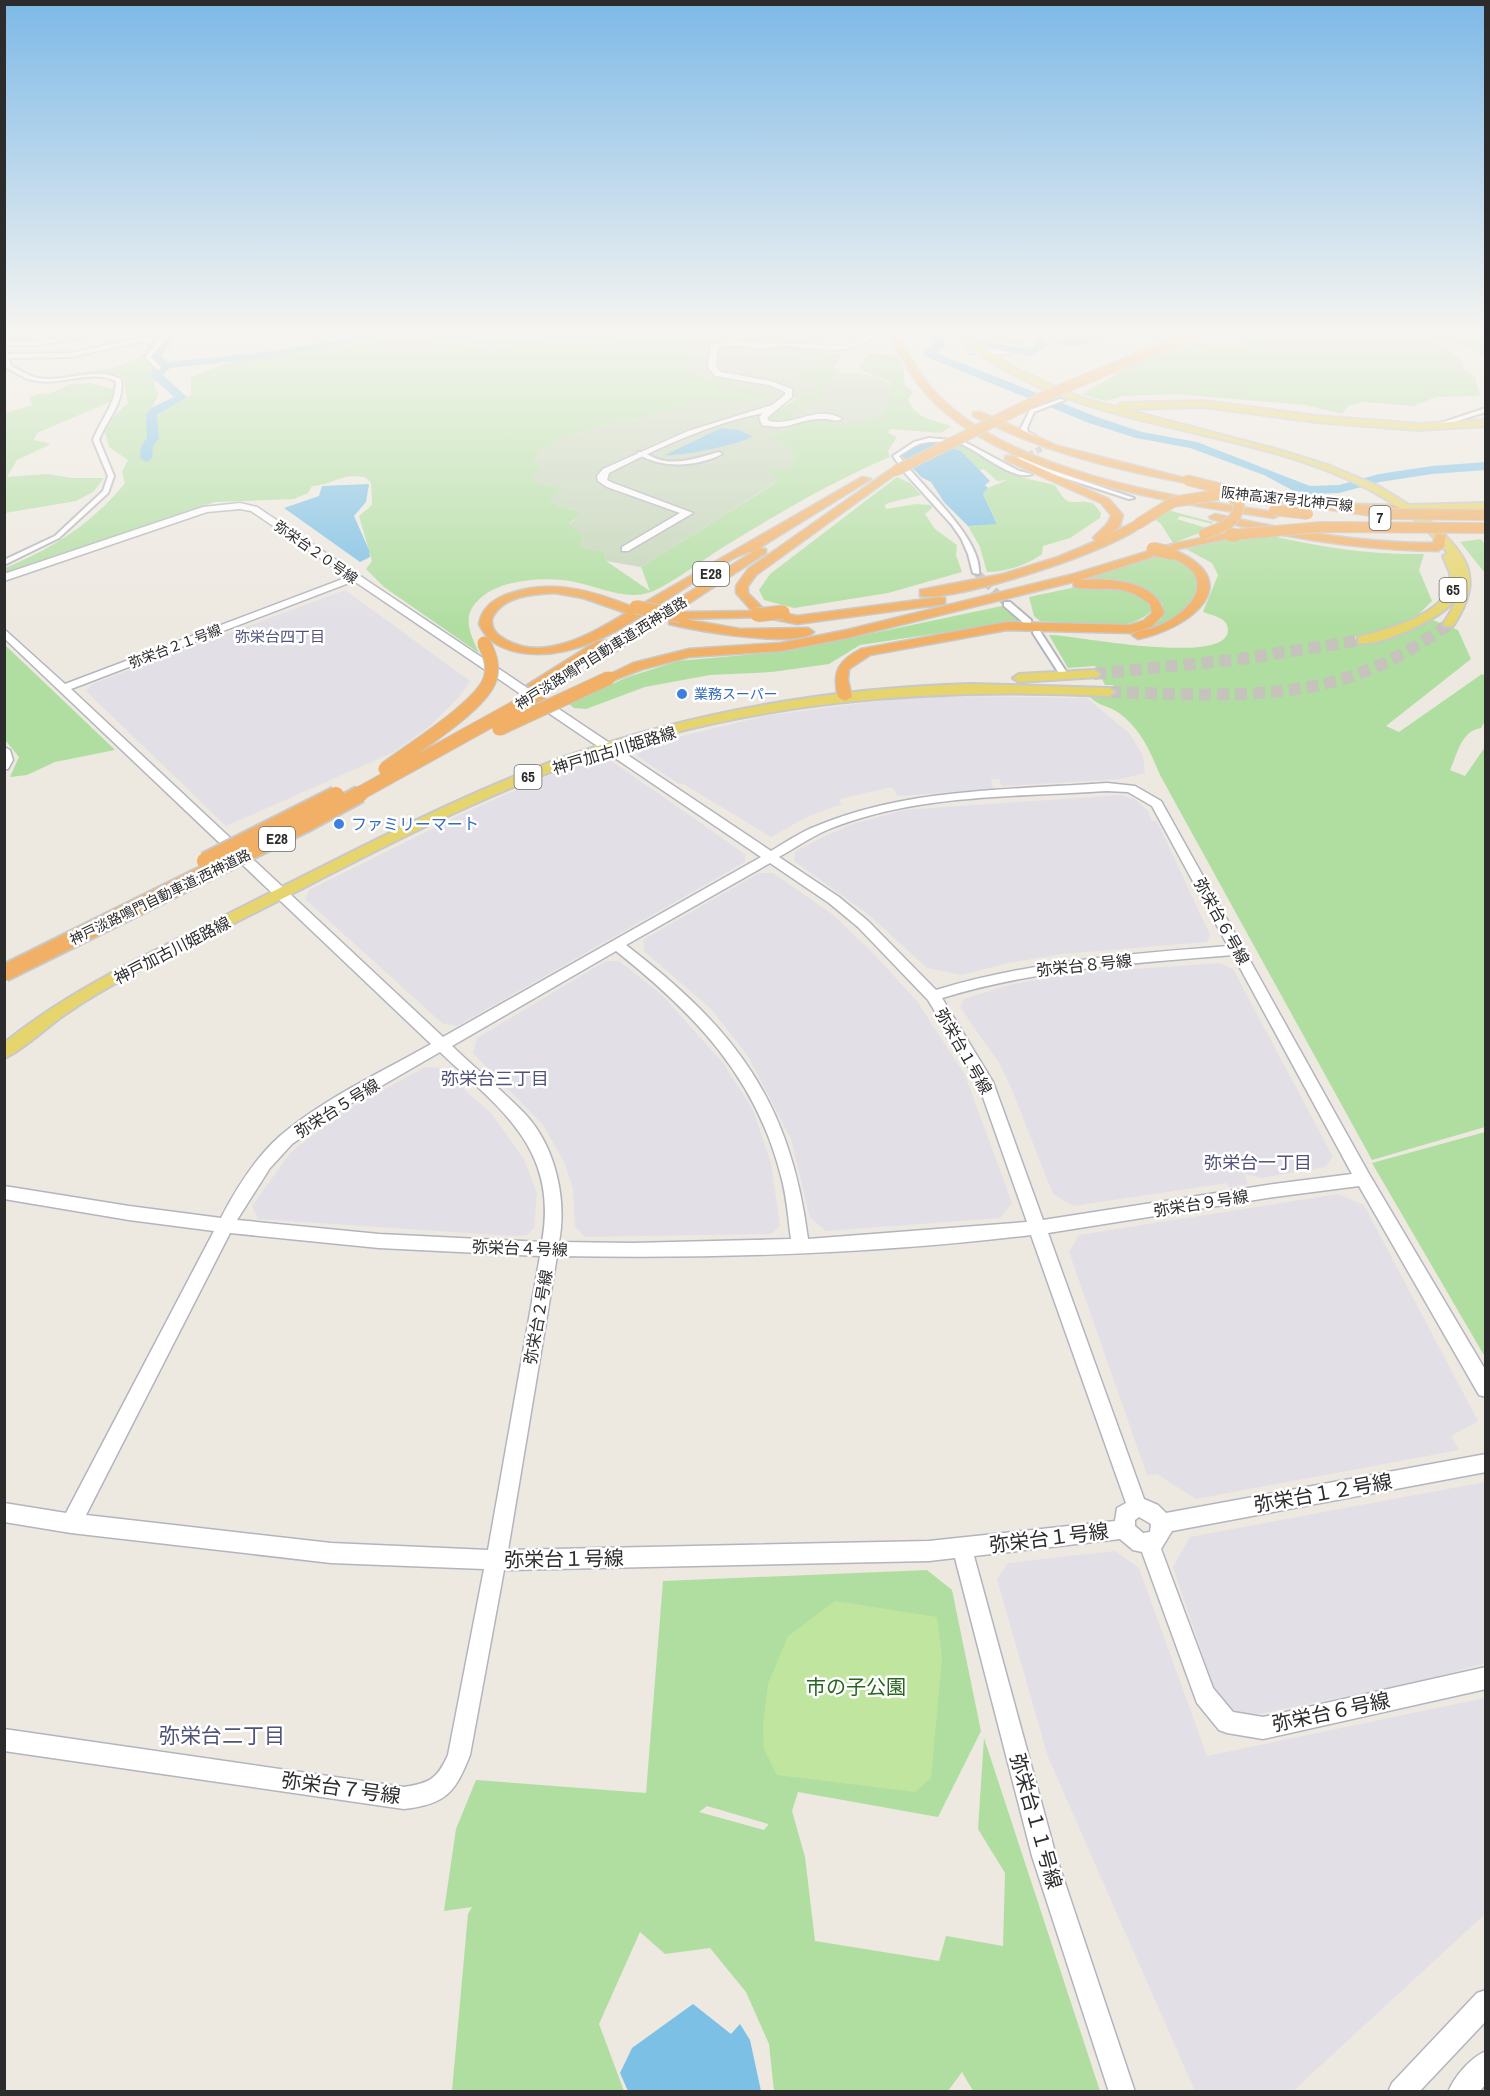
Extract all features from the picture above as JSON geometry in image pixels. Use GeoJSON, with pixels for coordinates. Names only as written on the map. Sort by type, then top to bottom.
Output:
{"type":"FeatureCollection","features":[{"type":"Feature","properties":{"kind":"highway","name":"神戸淡路鳴門自動車道;西神道路"},"geometry":{"type":"LineString","coordinates":[[4,960],[385,770],[538,689],[761,542],[962,431]]}},
{"type":"Feature","properties":{"kind":"highway"},"geometry":{"type":"LineString","coordinates":[[968,431],[995,450],[1042,474],[1105,501],[1116,512],[1116,522],[1106,533],[1043,565]]}},
{"type":"Feature","properties":{"kind":"highway","name":"神戸淡路鳴門自動車道;西神道路"},"geometry":{"type":"LineString","coordinates":[[4,973],[370,790],[538,689],[892,468],[970,431]]}},
{"type":"Feature","properties":{"kind":"highway","name":"阪神高速7号北神戸線"},"geometry":{"type":"LineString","coordinates":[[981,431],[1046,468],[1217,507],[1373,523],[1485,523]]}},
{"type":"Feature","properties":{"kind":"highway","name":"阪神高速7号北神戸線"},"geometry":{"type":"LineString","coordinates":[[992,431],[1022,446],[1068,464],[1142,486],[1203,500],[1274,512],[1384,518],[1485,516]]}},
{"type":"Feature","properties":{"kind":"highway"},"geometry":{"type":"LineString","coordinates":[[1010,431],[1083,459],[1222,489],[1239,503],[1240,510],[1235,518],[1174,550]]}},
{"type":"Feature","properties":{"kind":"highway"},"geometry":{"type":"LineString","coordinates":[[1022,446],[1078,464],[1202,492],[1325,506],[1394,508]]}},
{"type":"Feature","properties":{"kind":"highway"},"geometry":{"type":"LineString","coordinates":[[850,693],[840,677],[843,667],[866,651],[1007,626],[1131,629],[1154,620],[1158,608],[1153,600],[1141,591],[1103,583],[952,599],[825,618],[781,618],[754,608],[745,600],[742,586],[752,572],[892,468]]}},
{"type":"Feature","properties":{"kind":"highway"},"geometry":{"type":"LineString","coordinates":[[1046,468],[1126,493],[1257,527],[1337,543],[1400,548],[1439,541]]}},
{"type":"Feature","properties":{"kind":"highway"},"geometry":{"type":"LineString","coordinates":[[370,790],[409,775],[638,666],[689,653],[781,647],[825,639],[952,599],[1091,548],[1138,524],[1173,502],[1222,494],[1274,497],[1392,514],[1485,516]]}},
{"type":"Feature","properties":{"kind":"highway"},"geometry":{"type":"LineString","coordinates":[[674,620],[952,599],[1078,577],[1231,535],[1321,527],[1485,528]]}},
{"type":"Feature","properties":{"kind":"highway"},"geometry":{"type":"LineString","coordinates":[[761,542],[730,555],[576,645],[536,651],[510,647],[495,639],[486,624],[487,616],[498,603],[536,590],[560,589],[580,592],[633,608],[674,620],[735,633],[801,632],[852,624],[1031,581],[1118,552],[1153,549],[1174,550],[1194,562],[1203,578],[1198,600],[1189,614],[1169,628],[1149,634],[1130,635],[1050,629],[1006,630],[920,645],[877,654],[859,661],[850,673],[850,693]]}},
{"type":"Feature","properties":{"kind":"highway"},"geometry":{"type":"LineString","coordinates":[[385,770],[480,698],[488,686],[493,672],[492,658],[478,627],[482,611],[500,597],[522,589],[550,585],[577,587],[633,608]]}},
{"type":"Feature","properties":{"kind":"highway"},"geometry":{"type":"LineString","coordinates":[[674,620],[698,633],[743,640],[825,639]]}},
{"type":"Feature","properties":{"kind":"main road"},"geometry":{"type":"LineString","coordinates":[[1178,431],[1372,487],[1411,508]]}},
{"type":"Feature","properties":{"kind":"main road"},"geometry":{"type":"LineString","coordinates":[[1344,478],[1394,508],[1485,506]]}},
{"type":"Feature","properties":{"kind":"main road","name":"65"},"geometry":{"type":"LineString","coordinates":[[1394,508],[1460,558],[1467,582],[1465,596],[1449,624]]}},
{"type":"Feature","properties":{"kind":"main road","name":"65"},"geometry":{"type":"LineString","coordinates":[[1362,640],[1423,621],[1441,609],[1453,593],[1454,569],[1449,558],[1439,541],[1411,508]]}},
{"type":"Feature","properties":{"kind":"main road","name":"神戸加古川姫路線"},"geometry":{"type":"LineString","coordinates":[[4,1039],[67,994],[152,947],[495,790],[602,744],[850,693],[1094,674]]}},
{"type":"Feature","properties":{"kind":"main road","name":"神戸加古川姫路線"},"geometry":{"type":"LineString","coordinates":[[850,693],[1031,688],[1109,692]]}},
{"type":"Feature","properties":{"kind":"main road","name":"神戸加古川姫路線"},"geometry":{"type":"LineString","coordinates":[[4,1052],[100,986],[279,889]]}},
{"type":"Feature","properties":{"kind":"street"},"geometry":{"type":"LineString","coordinates":[[4,563],[57,537],[106,492],[111,476],[96,440],[99,431]]}},
{"type":"Feature","properties":{"kind":"street"},"geometry":{"type":"LineString","coordinates":[[625,549],[688,513],[603,481],[602,476],[606,471],[640,453],[699,431]]}},
{"type":"Feature","properties":{"kind":"street"},"geometry":{"type":"LineString","coordinates":[[1025,431],[1025,433],[1080,452]]}},
{"type":"Feature","properties":{"kind":"street"},"geometry":{"type":"LineString","coordinates":[[977,573],[974,552],[967,539],[957,525],[907,475],[896,456],[903,449],[922,441],[961,442],[1018,473],[1029,474]]}},
{"type":"Feature","properties":{"kind":"street"},"geometry":{"type":"LineString","coordinates":[[640,453],[653,462],[667,464],[719,454]]}},
{"type":"Feature","properties":{"kind":"street"},"geometry":{"type":"LineString","coordinates":[[1020,459],[1131,498]]}},
{"type":"Feature","properties":{"kind":"street","name":"弥栄台２０号線"},"geometry":{"type":"LineString","coordinates":[[4,578],[206,509],[240,506],[254,509],[602,744]]}},
{"type":"Feature","properties":{"kind":"street","name":"弥栄台２１号線"},"geometry":{"type":"LineString","coordinates":[[64,688],[354,578]]}},
{"type":"Feature","properties":{"kind":"street"},"geometry":{"type":"LineString","coordinates":[[1007,603],[1028,622]]}},
{"type":"Feature","properties":{"kind":"street"},"geometry":{"type":"LineString","coordinates":[[4,632],[279,889]]}},
{"type":"Feature","properties":{"kind":"street"},"geometry":{"type":"LineString","coordinates":[[1037,633],[1065,676]]}},
{"type":"Feature","properties":{"kind":"street","name":"弥栄台１号線"},"geometry":{"type":"LineString","coordinates":[[602,744],[770,856],[863,924],[933,996],[985,1082],[1137,1507]]}},
{"type":"Feature","properties":{"kind":"street"},"geometry":{"type":"LineString","coordinates":[[4,750],[7,760],[4,766]]}},
{"type":"Feature","properties":{"kind":"street","name":"弥栄台６号線"},"geometry":{"type":"LineString","coordinates":[[770,856],[820,828],[883,807],[1107,787],[1131,789],[1157,804],[1363,1179],[1485,1389]]}},
{"type":"Feature","properties":{"kind":"street","name":"弥栄台５号線"},"geometry":{"type":"LineString","coordinates":[[71,1523],[224,1226],[264,1164],[286,1140],[339,1103],[770,856]]}},
{"type":"Feature","properties":{"kind":"street","name":"弥栄台２号線"},"geometry":{"type":"LineString","coordinates":[[279,889],[522,1121],[545,1158],[553,1191],[551,1250],[496,1560]]}},
{"type":"Feature","properties":{"kind":"street"},"geometry":{"type":"LineString","coordinates":[[617,945],[700,1016],[732,1054],[758,1096],[782,1150],[790,1179],[800,1246]]}},
{"type":"Feature","properties":{"kind":"street","name":"弥栄台８号線"},"geometry":{"type":"LineString","coordinates":[[933,996],[1015,973],[1051,966],[1238,950]]}},
{"type":"Feature","properties":{"kind":"street","name":"弥栄台９号線"},"geometry":{"type":"LineString","coordinates":[[1039,1228],[1363,1179]]}},
{"type":"Feature","properties":{"kind":"street","name":"弥栄台４号線"},"geometry":{"type":"LineString","coordinates":[[4,1192],[224,1226],[388,1243],[551,1250],[800,1246],[1039,1228]]}},
{"type":"Feature","properties":{"kind":"street","name":"弥栄台１２号線"},"geometry":{"type":"LineString","coordinates":[[1161,1523],[1485,1463]]}},
{"type":"Feature","properties":{"kind":"street"},"geometry":{"type":"LineString","coordinates":[[1137,1507],[1151,1511],[1161,1523],[1159,1537],[1149,1543],[1134,1540],[1125,1529],[1125,1515],[1137,1507]]}},
{"type":"Feature","properties":{"kind":"street","name":"弥栄台１号線"},"geometry":{"type":"LineString","coordinates":[[4,1512],[71,1523],[331,1553],[496,1560],[929,1551],[1125,1529]]}},
{"type":"Feature","properties":{"kind":"street","name":"弥栄台６号線"},"geometry":{"type":"LineString","coordinates":[[1149,1543],[1205,1695],[1227,1722],[1263,1728],[1485,1678]]}},
{"type":"Feature","properties":{"kind":"street","name":"弥栄台１１号線"},"geometry":{"type":"LineString","coordinates":[[962,1547],[1044,1856],[1122,2091]]}},
{"type":"Feature","properties":{"kind":"street","name":"弥栄台７号線"},"geometry":{"type":"LineString","coordinates":[[4,1740],[404,1798],[431,1795],[450,1778],[459,1755],[496,1560]]}},
{"type":"Feature","properties":{"kind":"street"},"geometry":{"type":"LineString","coordinates":[[1401,2091],[1485,2002]]}},
{"type":"Feature","properties":{"kind":"street"},"geometry":{"type":"LineString","coordinates":[[1461,2091],[1485,2064]]}},
{"type":"Feature","properties":{"kind":"shaded area"},"geometry":{"type":"Polygon","coordinates":[[[345,590],[470,681],[460,696],[430,726],[394,752],[226,826],[86,691],[92,684],[345,590]]]}},
{"type":"Feature","properties":{"kind":"shaded area"},"geometry":{"type":"Polygon","coordinates":[[[954,696],[1087,698],[1130,734],[1143,756],[1145,773],[1120,779],[1002,786],[999,779],[991,779],[993,789],[897,796],[892,787],[839,799],[842,804],[807,817],[771,837],[682,783],[679,784],[637,756],[641,746],[765,716],[893,699],[954,696]]]}},
{"type":"Feature","properties":{"kind":"shaded area"},"geometry":{"type":"Polygon","coordinates":[[[595,760],[610,760],[745,854],[745,862],[457,1026],[443,1024],[305,899],[309,890],[464,813],[555,773],[595,760]]]}},
{"type":"Feature","properties":{"kind":"shaded area"},"geometry":{"type":"Polygon","coordinates":[[[1120,795],[1135,799],[1148,811],[1152,821],[1157,821],[1210,935],[1207,942],[1061,954],[1008,963],[962,975],[927,968],[868,914],[794,861],[795,852],[825,836],[853,824],[904,810],[1120,795]]]}},
{"type":"Feature","properties":{"kind":"shaded area"},"geometry":{"type":"Polygon","coordinates":[[[759,873],[773,873],[832,914],[870,950],[917,1001],[965,1075],[1012,1203],[1000,1218],[826,1231],[810,1218],[791,1139],[748,1056],[711,1009],[644,951],[643,940],[759,873]]]}},
{"type":"Feature","properties":{"kind":"shaded area"},"geometry":{"type":"Polygon","coordinates":[[[606,961],[619,961],[661,994],[723,1063],[753,1110],[771,1163],[780,1226],[771,1234],[585,1237],[575,1226],[573,1188],[565,1164],[544,1126],[473,1053],[477,1038],[606,961]]]}},
{"type":"Feature","properties":{"kind":"shaded area"},"geometry":{"type":"Polygon","coordinates":[[[1220,963],[1233,969],[1333,1157],[1325,1167],[1262,1178],[1244,1174],[1248,1184],[1229,1187],[1227,1183],[1073,1206],[1053,1194],[1010,1085],[999,1063],[960,1007],[964,999],[1009,985],[1067,974],[1220,963]]]}},
{"type":"Feature","properties":{"kind":"shaded area"},"geometry":{"type":"Polygon","coordinates":[[[425,1067],[439,1068],[492,1114],[524,1159],[537,1193],[534,1228],[527,1235],[258,1219],[252,1206],[291,1152],[343,1112],[425,1067]]]}},
{"type":"Feature","properties":{"kind":"shaded area"},"geometry":{"type":"Polygon","coordinates":[[[1338,1194],[1364,1205],[1478,1421],[1451,1436],[1459,1450],[1196,1499],[1157,1474],[1147,1475],[1069,1252],[1079,1235],[1338,1194]]]}},
{"type":"Feature","properties":{"kind":"shaded area"},"geometry":{"type":"Polygon","coordinates":[[[1485,1482],[1485,1663],[1422,1681],[1253,1715],[1238,1713],[1225,1703],[1214,1688],[1173,1567],[1190,1537],[1485,1482]]]}},
{"type":"Feature","properties":{"kind":"shaded area"},"geometry":{"type":"Polygon","coordinates":[[[1115,1551],[1139,1568],[1207,1756],[1485,1698],[1485,1914],[1293,2091],[1195,2091],[1048,1757],[997,1579],[1008,1563],[1115,1551]]]}},
{"type":"Feature","properties":{"kind":"green space"},"geometry":{"type":"Polygon","coordinates":[[[5,431],[42,431],[37,433],[34,440],[51,444],[17,460],[7,477],[48,474],[71,478],[104,478],[93,492],[76,501],[5,513],[5,431]]]}},
{"type":"Feature","properties":{"kind":"green space"},"geometry":{"type":"Polygon","coordinates":[[[587,431],[567,437],[538,451],[543,468],[563,489],[557,505],[578,511],[578,517],[569,523],[582,533],[583,538],[579,547],[604,552],[606,561],[650,591],[641,567],[777,482],[770,469],[768,437],[782,431],[889,431],[888,433],[897,437],[888,451],[890,457],[826,487],[785,510],[651,592],[623,594],[553,579],[527,580],[492,590],[476,603],[469,616],[470,630],[479,653],[384,587],[366,569],[372,561],[359,516],[372,505],[371,483],[365,477],[349,476],[312,486],[308,493],[294,499],[215,502],[5,574],[5,568],[71,533],[99,510],[125,483],[122,472],[128,460],[109,447],[105,432],[587,431]]]}},
{"type":"Feature","properties":{"kind":"green space"},"geometry":{"type":"Polygon","coordinates":[[[587,431],[781,431],[769,436],[784,444],[796,457],[792,467],[770,469],[778,481],[641,567],[606,561],[604,552],[578,547],[583,538],[582,533],[568,525],[578,517],[578,511],[550,503],[551,498],[563,489],[535,483],[533,475],[542,468],[533,462],[538,451],[567,437],[587,431]]]}},
{"type":"Feature","properties":{"kind":"green space"},"geometry":{"type":"Polygon","coordinates":[[[913,431],[944,431],[941,433],[913,431]]]}},
{"type":"Feature","properties":{"kind":"green space"},"geometry":{"type":"Polygon","coordinates":[[[958,443],[1024,478],[1055,485],[1067,501],[1093,503],[1101,513],[1100,518],[1070,538],[1043,546],[1042,554],[1030,561],[1009,569],[987,572],[980,547],[968,526],[997,523],[983,494],[988,488],[1007,480],[997,481],[984,469],[979,470],[961,451],[951,447],[958,443]]]}},
{"type":"Feature","properties":{"kind":"green space"},"geometry":{"type":"Polygon","coordinates":[[[897,477],[910,483],[921,495],[888,503],[885,505],[886,509],[916,504],[931,505],[932,508],[925,514],[935,529],[957,545],[956,555],[962,572],[888,593],[794,608],[764,600],[759,590],[770,574],[897,477]]]}},
{"type":"Feature","properties":{"kind":"green space"},"geometry":{"type":"Polygon","coordinates":[[[1163,509],[1213,522],[1212,524],[1180,516],[1177,519],[1210,529],[1173,543],[1161,524],[1152,517],[1163,509]]]}},
{"type":"Feature","properties":{"kind":"green space"},"geometry":{"type":"Polygon","coordinates":[[[1268,535],[1345,549],[1424,554],[1419,570],[1432,601],[1411,622],[1352,637],[1363,645],[1390,638],[1433,620],[1458,630],[1471,659],[1386,726],[1399,732],[1482,674],[1485,676],[1485,721],[1481,728],[1469,733],[1465,738],[1450,770],[1465,776],[1485,747],[1485,1127],[1372,1160],[1160,775],[1144,741],[1127,719],[1090,697],[1091,693],[1114,697],[1113,685],[1105,685],[1095,666],[1068,668],[1049,635],[1181,648],[1208,646],[1224,639],[1227,625],[1225,622],[1203,612],[1218,575],[1212,563],[1186,549],[1238,536],[1268,535]]]}},
{"type":"Feature","properties":{"kind":"green space"},"geometry":{"type":"Polygon","coordinates":[[[1481,539],[1485,545],[1485,573],[1460,542],[1481,539]]]}},
{"type":"Feature","properties":{"kind":"green space"},"geometry":{"type":"Polygon","coordinates":[[[1163,554],[1180,559],[1190,567],[1196,577],[1196,588],[1185,610],[1174,620],[1155,629],[1138,632],[1162,619],[1163,604],[1141,589],[1105,580],[1067,583],[1163,554]]]}},
{"type":"Feature","properties":{"kind":"green space"},"geometry":{"type":"Polygon","coordinates":[[[1081,586],[1111,587],[1131,591],[1140,595],[1152,610],[1141,619],[1114,626],[1040,621],[1034,616],[1029,597],[1081,586]]]}},
{"type":"Feature","properties":{"kind":"green space"},"geometry":{"type":"Polygon","coordinates":[[[1002,606],[1020,621],[860,645],[829,664],[772,672],[710,675],[645,687],[586,709],[574,708],[568,703],[628,677],[678,661],[788,651],[1002,606]]]}},
{"type":"Feature","properties":{"kind":"green space"},"geometry":{"type":"Polygon","coordinates":[[[5,645],[115,750],[55,762],[27,775],[10,777],[19,757],[5,740],[5,645]]]}},
{"type":"Feature","properties":{"kind":"green space"},"geometry":{"type":"Polygon","coordinates":[[[1486,1132],[1485,1357],[1372,1163],[1486,1132]]]}},
{"type":"Feature","properties":{"kind":"green space","name":"市の子公園"},"geometry":{"type":"Polygon","coordinates":[[[927,1570],[952,1590],[981,1731],[938,1817],[798,1792],[792,1811],[805,1857],[815,1941],[939,1961],[946,1936],[1003,1946],[1005,1873],[978,1829],[984,1738],[1100,2091],[973,2091],[962,2072],[948,2091],[774,2091],[769,2044],[746,1992],[710,1948],[665,1954],[640,1932],[599,2024],[624,2091],[452,2091],[468,1914],[472,1907],[444,1911],[456,1829],[476,1780],[646,1793],[663,1581],[927,1570]],[[707,1806],[699,1812],[764,1830],[768,1824],[707,1806]]]}},
{"type":"Feature","properties":{"kind":"green space","name":"市の子公園"},"geometry":{"type":"Polygon","coordinates":[[[835,1601],[937,1617],[942,1658],[931,1778],[915,1792],[777,1775],[764,1749],[763,1725],[768,1684],[788,1636],[835,1601]]]}},
{"type":"Feature","properties":{"kind":"water"},"geometry":{"type":"Polygon","coordinates":[[[715,431],[741,431],[752,436],[737,443],[710,449],[665,455],[715,431]]]}},
{"type":"Feature","properties":{"kind":"water"},"geometry":{"type":"Polygon","coordinates":[[[936,442],[961,451],[990,481],[985,485],[988,488],[983,494],[997,524],[968,526],[944,502],[931,482],[921,477],[902,456],[919,444],[936,442]]]}},
{"type":"Feature","properties":{"kind":"water"},"geometry":{"type":"Polygon","coordinates":[[[369,484],[366,502],[354,516],[370,557],[360,562],[284,508],[319,496],[322,486],[369,484]]]}},
{"type":"Feature","properties":{"kind":"water"},"geometry":{"type":"Polygon","coordinates":[[[693,2004],[731,2034],[740,2024],[750,2040],[761,2091],[628,2091],[620,2073],[632,2048],[693,2004]]]}},
{"type":"Feature","properties":{"kind":"waterway"},"geometry":{"type":"LineString","coordinates":[[146,458],[147,446],[153,438],[151,431]]}},
{"type":"Feature","properties":{"kind":"waterway"},"geometry":{"type":"LineString","coordinates":[[1127,431],[1193,445],[1268,472],[1297,487],[1310,490],[1339,489],[1379,478],[1432,470],[1486,466]]}},
{"type":"Feature","properties":{"kind":"tunnel"},"geometry":{"type":"LineString","coordinates":[[1020,459],[1051,444]]}},
{"type":"Feature","properties":{"kind":"tunnel"},"geometry":{"type":"LineString","coordinates":[[977,573],[1007,604]]}},
{"type":"Feature","properties":{"kind":"tunnel"},"geometry":{"type":"LineString","coordinates":[[1109,692],[1209,695],[1277,692],[1310,687],[1373,668],[1412,648],[1449,624]]}},
{"type":"Feature","properties":{"kind":"tunnel"},"geometry":{"type":"LineString","coordinates":[[1094,674],[1241,659],[1362,640]]}},
{"type":"Feature","properties":{"kind":"place","name":"業務スーパー"},"geometry":{"type":"Point","coordinates":[682,694]}},
{"type":"Feature","properties":{"kind":"place","name":"ファミリーマート"},"geometry":{"type":"Point","coordinates":[339,824]}},
{"type":"Feature","properties":{"kind":"district","name":"弥栄台四丁目"},"geometry":{"type":"Point","coordinates":[280,637]}},
{"type":"Feature","properties":{"kind":"district","name":"弥栄台三丁目"},"geometry":{"type":"Point","coordinates":[495,1079]}},
{"type":"Feature","properties":{"kind":"district","name":"弥栄台一丁目"},"geometry":{"type":"Point","coordinates":[1258,1163]}},
{"type":"Feature","properties":{"kind":"district","name":"弥栄台二丁目"},"geometry":{"type":"Point","coordinates":[222,1736]}}]}
